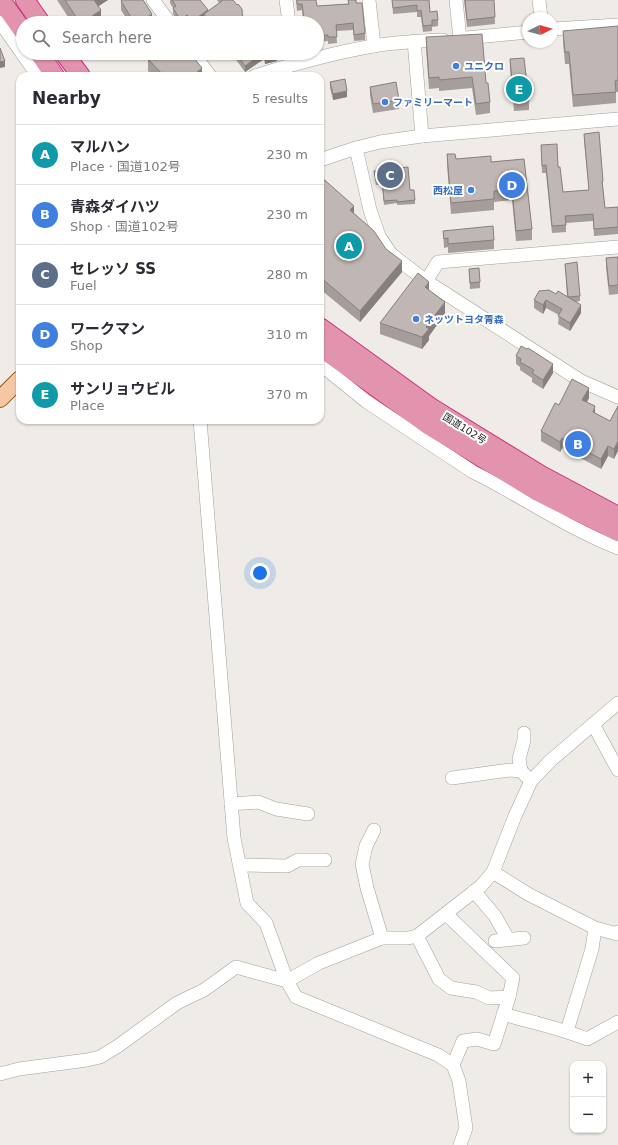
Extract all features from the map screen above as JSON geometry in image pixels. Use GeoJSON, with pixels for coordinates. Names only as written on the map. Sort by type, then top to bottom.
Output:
{"type":"FeatureCollection","features":[{"type":"Feature","properties":{"kind":"highway"},"geometry":{"type":"LineString","coordinates":[[1,0],[16,21]]}},
{"type":"Feature","properties":{"kind":"highway"},"geometry":{"type":"LineString","coordinates":[[25,0],[36,16]]}},
{"type":"Feature","properties":{"kind":"highway"},"geometry":{"type":"LineString","coordinates":[[44,60],[52,72]]}},
{"type":"Feature","properties":{"kind":"highway"},"geometry":{"type":"LineString","coordinates":[[69,60],[78,72]]}},
{"type":"Feature","properties":{"kind":"highway","name":"国道102号"},"geometry":{"type":"LineString","coordinates":[[324,330],[432,408],[541,475],[618,516]]}},
{"type":"Feature","properties":{"kind":"highway","name":"国道102号"},"geometry":{"type":"LineString","coordinates":[[324,350],[428,425],[538,492],[618,532]]}},
{"type":"Feature","properties":{"kind":"main road"},"geometry":{"type":"LineString","coordinates":[[0,399],[16,383]]}},
{"type":"Feature","properties":{"kind":"street"},"geometry":{"type":"LineString","coordinates":[[153,0],[165,16]]}},
{"type":"Feature","properties":{"kind":"street"},"geometry":{"type":"LineString","coordinates":[[286,0],[288,16]]}},
{"type":"Feature","properties":{"kind":"street"},"geometry":{"type":"LineString","coordinates":[[369,0],[374,46]]}},
{"type":"Feature","properties":{"kind":"street"},"geometry":{"type":"LineString","coordinates":[[456,0],[460,39]]}},
{"type":"Feature","properties":{"kind":"street"},"geometry":{"type":"LineString","coordinates":[[539,0],[540,12]]}},
{"type":"Feature","properties":{"kind":"street"},"geometry":{"type":"LineString","coordinates":[[0,22],[16,45]]}},
{"type":"Feature","properties":{"kind":"street"},"geometry":{"type":"LineString","coordinates":[[558,29],[618,25]]}},
{"type":"Feature","properties":{"kind":"street"},"geometry":{"type":"LineString","coordinates":[[324,54],[414,41],[460,39],[522,33]]}},
{"type":"Feature","properties":{"kind":"street"},"geometry":{"type":"LineString","coordinates":[[414,41],[422,136]]}},
{"type":"Feature","properties":{"kind":"street"},"geometry":{"type":"LineString","coordinates":[[27,60],[35,72]]}},
{"type":"Feature","properties":{"kind":"street"},"geometry":{"type":"LineString","coordinates":[[198,60],[207,72]]}},
{"type":"Feature","properties":{"kind":"street"},"geometry":{"type":"LineString","coordinates":[[263,72],[291,60]]}},
{"type":"Feature","properties":{"kind":"street"},"geometry":{"type":"LineString","coordinates":[[324,159],[380,142],[422,136],[618,119]]}},
{"type":"Feature","properties":{"kind":"street"},"geometry":{"type":"LineString","coordinates":[[356,148],[370,210],[379,236],[391,254],[426,281],[581,381],[618,397]]}},
{"type":"Feature","properties":{"kind":"street"},"geometry":{"type":"LineString","coordinates":[[426,281],[438,262],[618,247]]}},
{"type":"Feature","properties":{"kind":"street"},"geometry":{"type":"LineString","coordinates":[[324,367],[367,402],[473,472],[596,539],[618,548]]}},
{"type":"Feature","properties":{"kind":"street"},"geometry":{"type":"LineString","coordinates":[[200,424],[234,838],[247,903],[266,923],[287,981],[296,997],[438,1054],[453,1065],[459,1081],[466,1128],[460,1145]]}},
{"type":"Feature","properties":{"kind":"street"},"geometry":{"type":"LineString","coordinates":[[0,1074],[19,1069],[100,1057],[118,1046],[177,1003],[204,990],[236,967],[287,981],[318,963],[382,938],[408,938],[417,936],[480,886],[493,872],[515,816],[531,781],[550,761],[618,703]]}},
{"type":"Feature","properties":{"kind":"street"},"geometry":{"type":"LineString","coordinates":[[592,724],[618,770]]}},
{"type":"Feature","properties":{"kind":"street"},"geometry":{"type":"LineString","coordinates":[[524,733],[524,740],[519,759],[521,771],[531,781]]}},
{"type":"Feature","properties":{"kind":"street"},"geometry":{"type":"LineString","coordinates":[[452,778],[510,770],[521,771]]}},
{"type":"Feature","properties":{"kind":"street"},"geometry":{"type":"LineString","coordinates":[[231,804],[258,802],[276,809],[308,814]]}},
{"type":"Feature","properties":{"kind":"street"},"geometry":{"type":"LineString","coordinates":[[374,830],[366,846],[362,864],[367,888],[382,938]]}},
{"type":"Feature","properties":{"kind":"street"},"geometry":{"type":"LineString","coordinates":[[240,865],[287,866],[298,860],[326,860]]}},
{"type":"Feature","properties":{"kind":"street"},"geometry":{"type":"LineString","coordinates":[[493,872],[528,894],[595,928],[617,934],[618,932]]}},
{"type":"Feature","properties":{"kind":"street"},"geometry":{"type":"LineString","coordinates":[[474,891],[495,916],[501,940],[524,938]]}},
{"type":"Feature","properties":{"kind":"street"},"geometry":{"type":"LineString","coordinates":[[446,914],[513,978],[509,997],[494,1044],[477,1039],[463,1041],[453,1065]]}},
{"type":"Feature","properties":{"kind":"street"},"geometry":{"type":"LineString","coordinates":[[567,1031],[592,949],[595,928]]}},
{"type":"Feature","properties":{"kind":"street"},"geometry":{"type":"LineString","coordinates":[[417,936],[439,979],[451,988],[476,992],[489,998],[509,997]]}},
{"type":"Feature","properties":{"kind":"street"},"geometry":{"type":"LineString","coordinates":[[504,1014],[567,1031],[588,1039],[618,1022]]}},
{"type":"Feature","properties":{"kind":"building"},"geometry":{"type":"Polygon","coordinates":[[[65,0],[94,0],[101,10],[92,16],[75,16],[65,0]]]}},
{"type":"Feature","properties":{"kind":"building"},"geometry":{"type":"Polygon","coordinates":[[[143,0],[152,14],[149,16],[130,16],[121,1],[143,0]]]}},
{"type":"Feature","properties":{"kind":"building"},"geometry":{"type":"Polygon","coordinates":[[[172,0],[200,0],[208,10],[199,16],[178,16],[173,8],[176,6],[172,0]]]}},
{"type":"Feature","properties":{"kind":"building"},"geometry":{"type":"Polygon","coordinates":[[[221,0],[233,0],[242,9],[243,16],[205,16],[204,14],[222,1],[221,0]]]}},
{"type":"Feature","properties":{"kind":"building"},"geometry":{"type":"Polygon","coordinates":[[[297,0],[316,0],[317,6],[349,4],[348,0],[356,0],[356,3],[362,3],[365,33],[354,35],[353,23],[336,25],[337,37],[324,35],[324,16],[304,16],[302,4],[297,4],[297,0]]]}},
{"type":"Feature","properties":{"kind":"building"},"geometry":{"type":"Polygon","coordinates":[[[392,0],[429,0],[430,12],[437,11],[438,20],[432,20],[432,25],[423,26],[421,10],[417,11],[417,5],[393,8],[392,0]]]}},
{"type":"Feature","properties":{"kind":"building"},"geometry":{"type":"Polygon","coordinates":[[[465,0],[494,0],[495,17],[467,20],[465,0]]]}},
{"type":"Feature","properties":{"kind":"building"},"geometry":{"type":"Polygon","coordinates":[[[618,26],[618,80],[615,81],[616,92],[573,95],[569,52],[565,52],[563,31],[618,26]]]}},
{"type":"Feature","properties":{"kind":"building","name":"ユニクロ"},"geometry":{"type":"Polygon","coordinates":[[[482,34],[486,83],[488,83],[490,102],[476,104],[472,77],[439,80],[439,77],[429,78],[426,37],[482,34]]]}},
{"type":"Feature","properties":{"kind":"building"},"geometry":{"type":"Polygon","coordinates":[[[0,48],[5,61],[0,62],[0,48]]]}},
{"type":"Feature","properties":{"kind":"building"},"geometry":{"type":"Polygon","coordinates":[[[524,58],[529,101],[514,102],[510,59],[524,58]]]}},
{"type":"Feature","properties":{"kind":"building"},"geometry":{"type":"Polygon","coordinates":[[[149,60],[196,60],[202,68],[197,72],[160,72],[149,60]]]}},
{"type":"Feature","properties":{"kind":"building"},"geometry":{"type":"Polygon","coordinates":[[[241,60],[253,60],[245,66],[241,60]]]}},
{"type":"Feature","properties":{"kind":"building"},"geometry":{"type":"Polygon","coordinates":[[[345,79],[347,91],[333,94],[330,82],[345,79]]]}},
{"type":"Feature","properties":{"kind":"building"},"geometry":{"type":"Polygon","coordinates":[[[396,82],[399,100],[373,104],[370,87],[396,82]]]}},
{"type":"Feature","properties":{"kind":"building"},"geometry":{"type":"Polygon","coordinates":[[[599,132],[605,208],[618,207],[618,227],[594,229],[593,214],[565,216],[566,225],[552,226],[546,165],[542,166],[541,145],[557,144],[558,167],[560,167],[563,192],[589,190],[584,134],[599,132]]]}},
{"type":"Feature","properties":{"kind":"building"},"geometry":{"type":"Polygon","coordinates":[[[447,154],[455,154],[456,159],[491,156],[491,162],[524,159],[532,229],[516,231],[512,190],[494,191],[494,199],[451,203],[447,154]]]}},
{"type":"Feature","properties":{"kind":"building"},"geometry":{"type":"Polygon","coordinates":[[[408,167],[410,190],[414,190],[415,200],[397,202],[397,200],[384,201],[382,180],[376,181],[374,171],[408,167]]]}},
{"type":"Feature","properties":{"kind":"building"},"geometry":{"type":"Polygon","coordinates":[[[324,180],[354,206],[350,210],[374,231],[386,249],[402,261],[360,311],[324,280],[324,180]]]}},
{"type":"Feature","properties":{"kind":"building"},"geometry":{"type":"Polygon","coordinates":[[[493,226],[494,240],[448,244],[448,238],[444,239],[443,231],[493,226]]]}},
{"type":"Feature","properties":{"kind":"building"},"geometry":{"type":"Polygon","coordinates":[[[618,257],[618,285],[609,286],[606,258],[618,257]]]}},
{"type":"Feature","properties":{"kind":"building"},"geometry":{"type":"Polygon","coordinates":[[[577,262],[580,296],[568,297],[565,264],[577,262]]]}},
{"type":"Feature","properties":{"kind":"building"},"geometry":{"type":"Polygon","coordinates":[[[479,268],[480,282],[470,283],[469,269],[479,268]]]}},
{"type":"Feature","properties":{"kind":"building"},"geometry":{"type":"Polygon","coordinates":[[[418,273],[429,282],[425,287],[445,302],[426,327],[429,329],[422,337],[380,323],[418,273]]]}},
{"type":"Feature","properties":{"kind":"building"},"geometry":{"type":"Polygon","coordinates":[[[549,290],[556,294],[558,291],[581,305],[570,323],[558,316],[562,309],[546,300],[543,305],[534,300],[539,291],[549,290]]]}},
{"type":"Feature","properties":{"kind":"building"},"geometry":{"type":"Polygon","coordinates":[[[521,346],[527,349],[528,348],[553,364],[543,380],[532,373],[534,370],[520,362],[521,359],[516,356],[521,346]]]}},
{"type":"Feature","properties":{"kind":"building"},"geometry":{"type":"Polygon","coordinates":[[[572,379],[589,388],[582,400],[595,406],[593,412],[610,421],[618,406],[618,441],[614,449],[608,446],[601,459],[562,438],[560,442],[541,431],[555,403],[559,405],[572,379]]]}},
{"type":"Feature","properties":{"kind":"place","name":"ユニクロ"},"geometry":{"type":"Point","coordinates":[456,66]}},
{"type":"Feature","properties":{"kind":"place","name":"サンリョウビル"},"geometry":{"type":"Point","coordinates":[519,89]}},
{"type":"Feature","properties":{"kind":"place","name":"ファミリーマート"},"geometry":{"type":"Point","coordinates":[385,102]}},
{"type":"Feature","properties":{"kind":"place","name":"セレッソ SS"},"geometry":{"type":"Point","coordinates":[390,175]}},
{"type":"Feature","properties":{"kind":"place","name":"ワークマン"},"geometry":{"type":"Point","coordinates":[512,185]}},
{"type":"Feature","properties":{"kind":"place","name":"西松屋"},"geometry":{"type":"Point","coordinates":[471,190]}},
{"type":"Feature","properties":{"kind":"place","name":"マルハン"},"geometry":{"type":"Point","coordinates":[349,246]}},
{"type":"Feature","properties":{"kind":"place","name":"ネッツトヨタ青森"},"geometry":{"type":"Point","coordinates":[416,319]}},
{"type":"Feature","properties":{"kind":"place","name":"青森ダイハツ"},"geometry":{"type":"Point","coordinates":[578,444]}}]}
